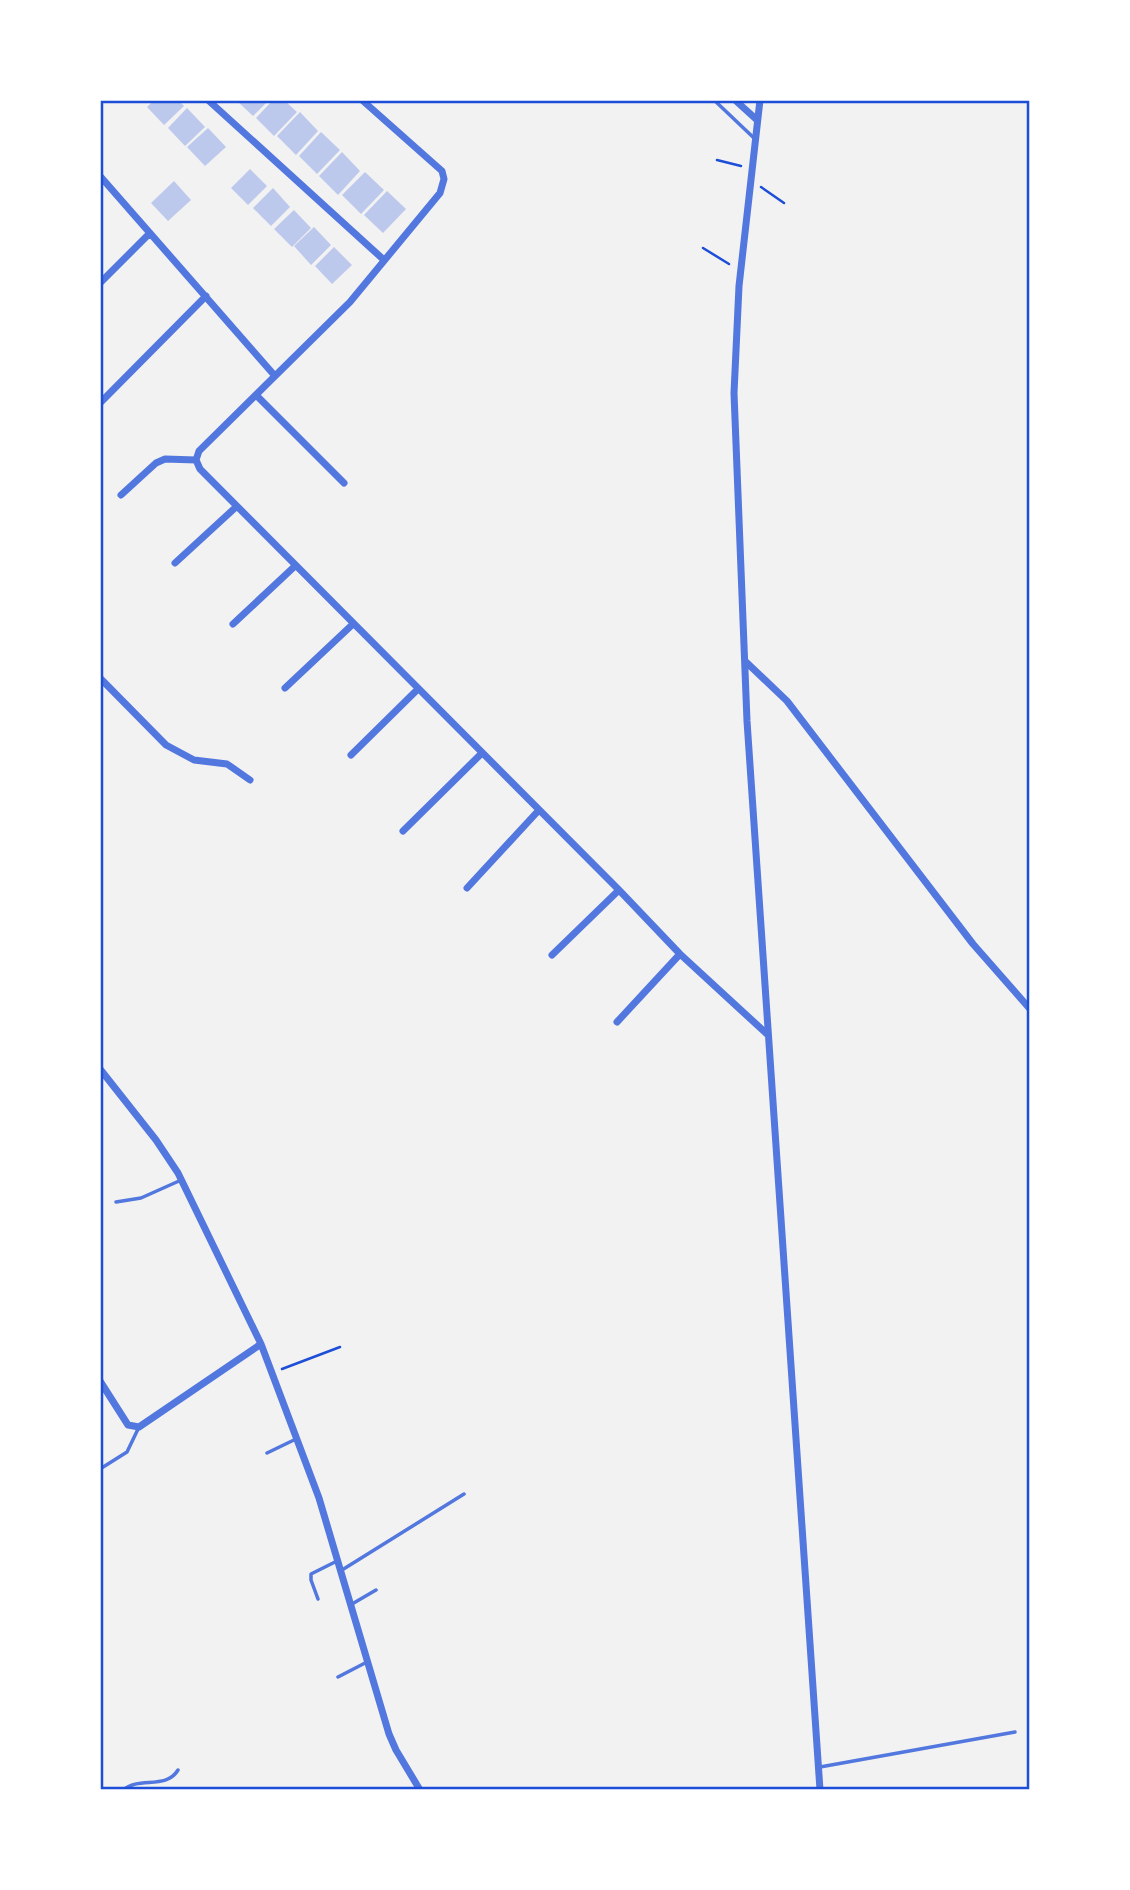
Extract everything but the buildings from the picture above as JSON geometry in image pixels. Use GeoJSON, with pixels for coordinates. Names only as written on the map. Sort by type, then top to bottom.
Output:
{"type":"FeatureCollection","features":[{"type":"Feature","properties":{"kind":"street"},"geometry":{"type":"LineString","coordinates":[[208,100],[384,260]]}},
{"type":"Feature","properties":{"kind":"street"},"geometry":{"type":"LineString","coordinates":[[362,100],[442,171],[444,179],[440,193],[350,302],[199,451],[196,460],[200,469],[236,507],[680,954],[768,1036]]}},
{"type":"Feature","properties":{"kind":"street"},"geometry":{"type":"LineString","coordinates":[[735,100],[757,120]]}},
{"type":"Feature","properties":{"kind":"street"},"geometry":{"type":"LineString","coordinates":[[760,100],[741,271],[734,393],[747,721],[820,1790]]}},
{"type":"Feature","properties":{"kind":"street"},"geometry":{"type":"LineString","coordinates":[[100,176],[275,376]]}},
{"type":"Feature","properties":{"kind":"street"},"geometry":{"type":"LineString","coordinates":[[100,283],[150,233]]}},
{"type":"Feature","properties":{"kind":"street"},"geometry":{"type":"LineString","coordinates":[[100,403],[206,296]]}},
{"type":"Feature","properties":{"kind":"street"},"geometry":{"type":"LineString","coordinates":[[256,395],[344,483]]}},
{"type":"Feature","properties":{"kind":"street"},"geometry":{"type":"LineString","coordinates":[[121,495],[156,463],[165,459],[196,460]]}},
{"type":"Feature","properties":{"kind":"street"},"geometry":{"type":"LineString","coordinates":[[175,563],[236,507]]}},
{"type":"Feature","properties":{"kind":"street"},"geometry":{"type":"LineString","coordinates":[[233,624],[295,566]]}},
{"type":"Feature","properties":{"kind":"street"},"geometry":{"type":"LineString","coordinates":[[285,688],[353,624]]}},
{"type":"Feature","properties":{"kind":"street"},"geometry":{"type":"LineString","coordinates":[[745,661],[787,701],[956,923],[1030,1009]]}},
{"type":"Feature","properties":{"kind":"street"},"geometry":{"type":"LineString","coordinates":[[100,678],[166,745],[194,760],[227,764],[250,780]]}},
{"type":"Feature","properties":{"kind":"street"},"geometry":{"type":"LineString","coordinates":[[351,755],[418,689]]}},
{"type":"Feature","properties":{"kind":"street"},"geometry":{"type":"LineString","coordinates":[[404,831],[482,753]]}},
{"type":"Feature","properties":{"kind":"street"},"geometry":{"type":"LineString","coordinates":[[467,888],[539,810]]}},
{"type":"Feature","properties":{"kind":"street"},"geometry":{"type":"LineString","coordinates":[[552,955],[619,890]]}},
{"type":"Feature","properties":{"kind":"street"},"geometry":{"type":"LineString","coordinates":[[617,1023],[680,954]]}},
{"type":"Feature","properties":{"kind":"street"},"geometry":{"type":"LineString","coordinates":[[100,1069],[156,1140],[181,1180],[261,1344],[319,1497],[396,1751],[420,1790]]}},
{"type":"Feature","properties":{"kind":"street"},"geometry":{"type":"LineString","coordinates":[[100,1381],[128,1424],[139,1427],[261,1344]]}},
{"type":"Feature","properties":{"kind":"lane"},"geometry":{"type":"LineString","coordinates":[[714,100],[755,139]]}},
{"type":"Feature","properties":{"kind":"lane"},"geometry":{"type":"LineString","coordinates":[[116,1202],[141,1198],[181,1180]]}},
{"type":"Feature","properties":{"kind":"lane"},"geometry":{"type":"LineString","coordinates":[[100,1469],[127,1452],[139,1427]]}},
{"type":"Feature","properties":{"kind":"lane"},"geometry":{"type":"LineString","coordinates":[[267,1452],[298,1438]]}},
{"type":"Feature","properties":{"kind":"lane"},"geometry":{"type":"LineString","coordinates":[[340,1571],[464,1494]]}},
{"type":"Feature","properties":{"kind":"lane"},"geometry":{"type":"LineString","coordinates":[[318,1599],[311,1573],[337,1560]]}},
{"type":"Feature","properties":{"kind":"lane"},"geometry":{"type":"LineString","coordinates":[[350,1605],[376,1590]]}},
{"type":"Feature","properties":{"kind":"lane"},"geometry":{"type":"LineString","coordinates":[[338,1677],[367,1662]]}},
{"type":"Feature","properties":{"kind":"lane"},"geometry":{"type":"LineString","coordinates":[[818,1768],[1014,1732]]}},
{"type":"Feature","properties":{"kind":"lane"},"geometry":{"type":"LineString","coordinates":[[123,1790],[129,1785],[166,1781],[174,1777],[178,1770]]}},
{"type":"Feature","properties":{"kind":"path"},"geometry":{"type":"LineString","coordinates":[[717,160],[751,169]]}},
{"type":"Feature","properties":{"kind":"path"},"geometry":{"type":"LineString","coordinates":[[750,179],[784,203]]}},
{"type":"Feature","properties":{"kind":"path"},"geometry":{"type":"LineString","coordinates":[[703,248],[741,271]]}},
{"type":"Feature","properties":{"kind":"path"},"geometry":{"type":"LineString","coordinates":[[272,1372],[340,1347]]}}]}
